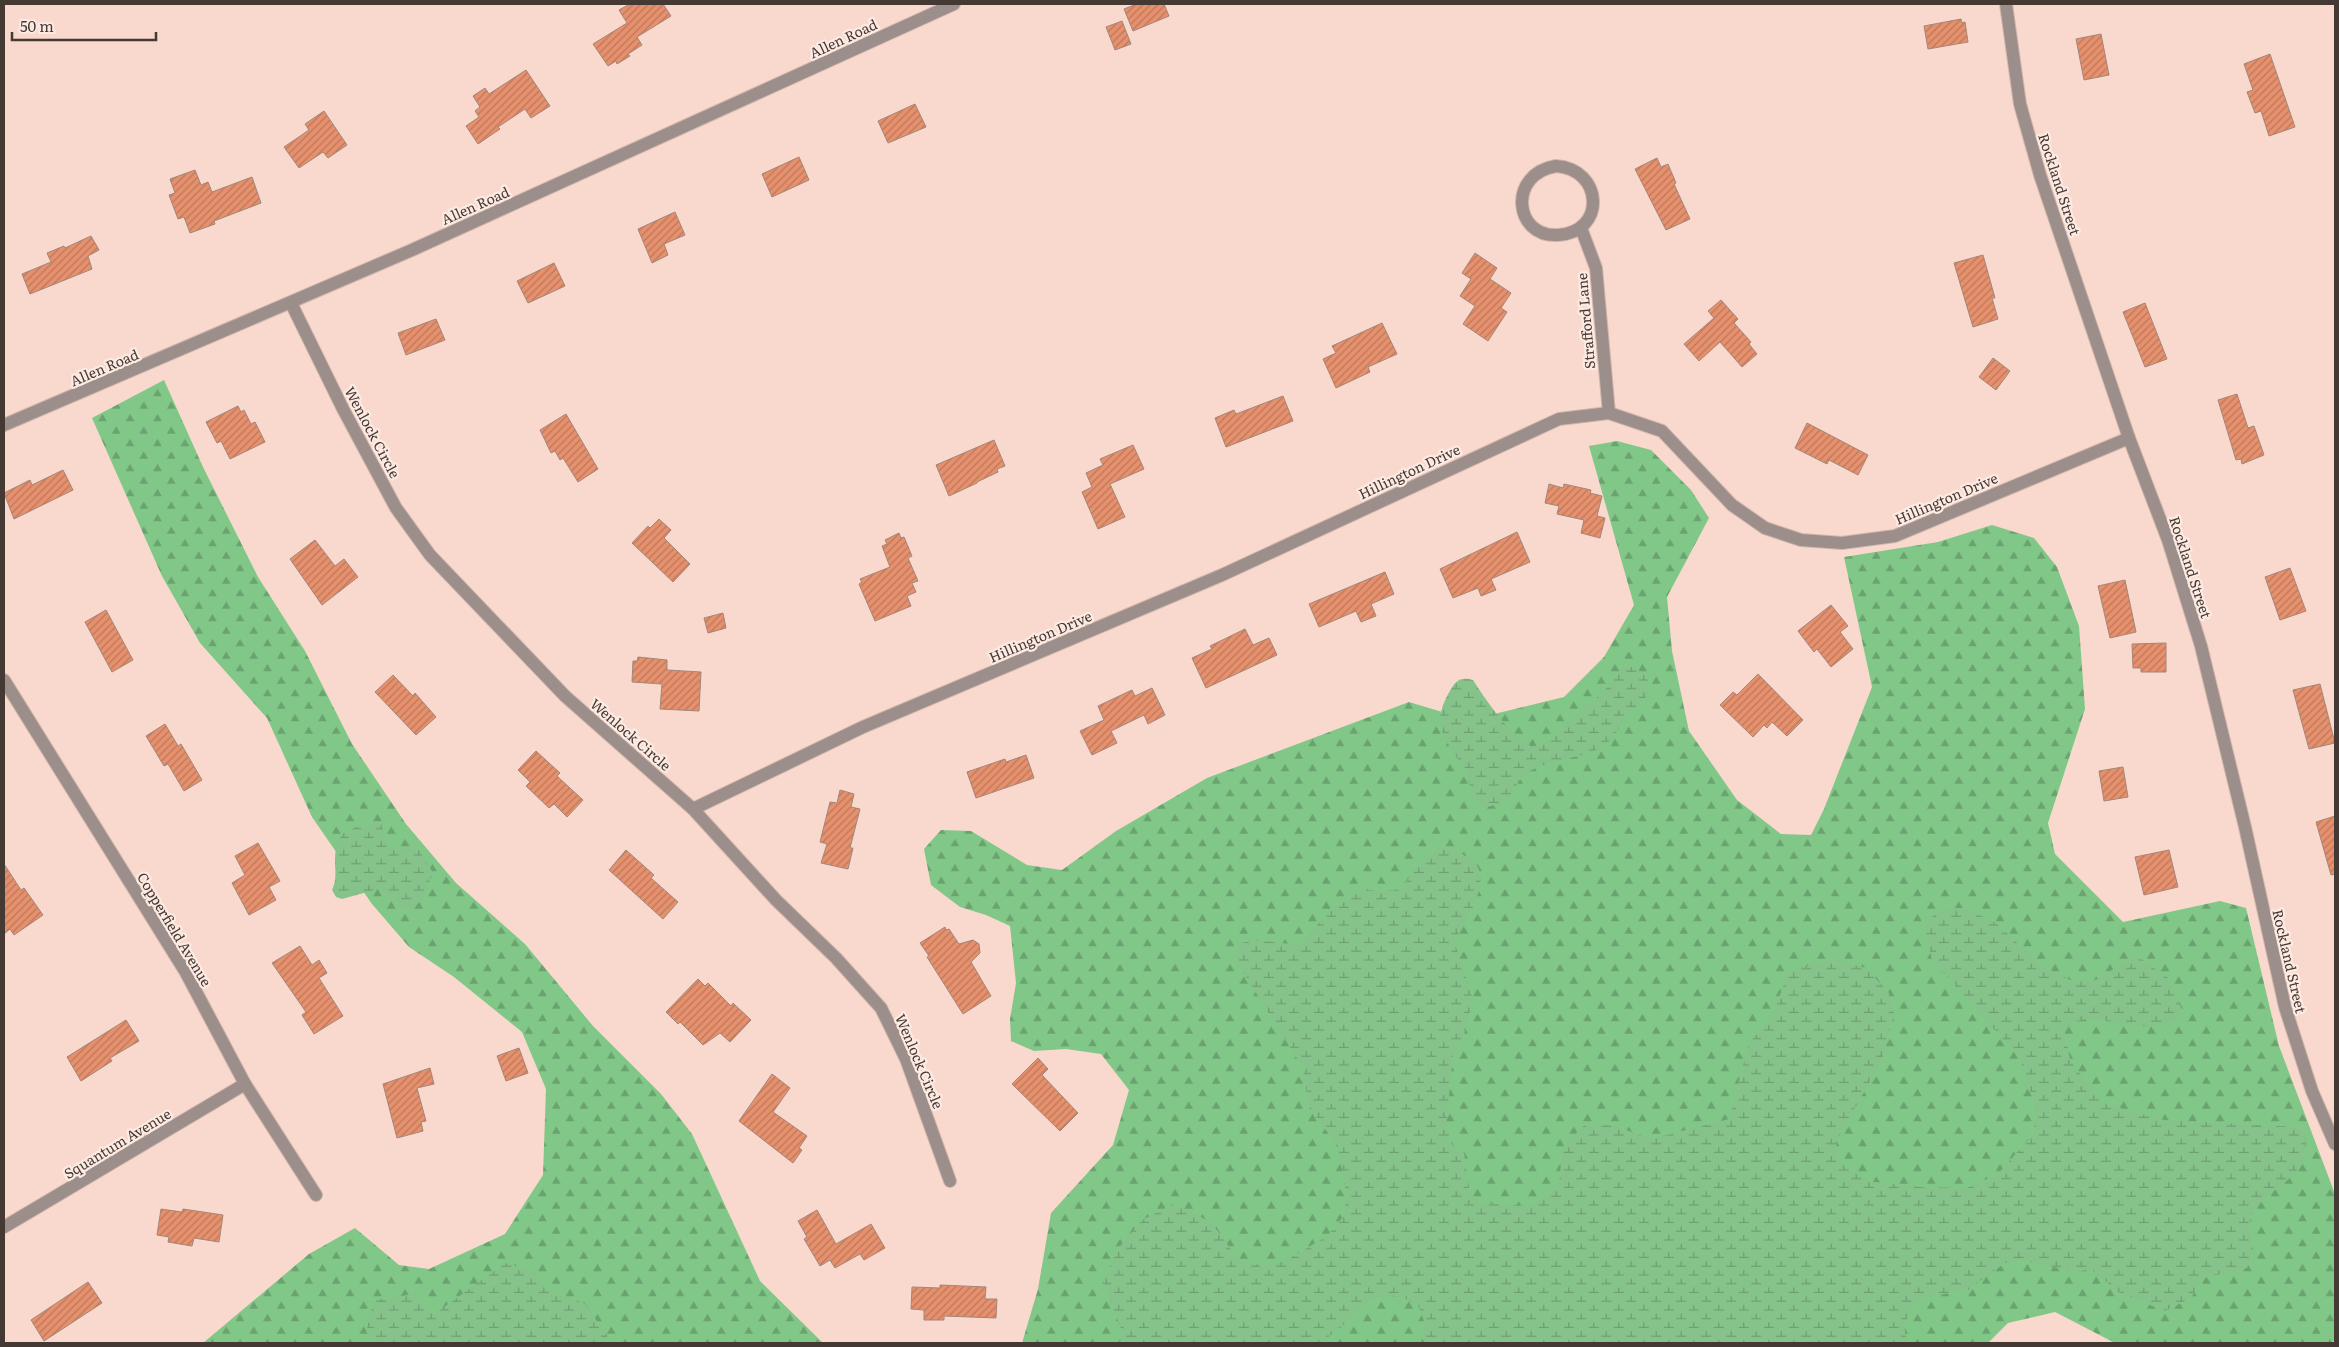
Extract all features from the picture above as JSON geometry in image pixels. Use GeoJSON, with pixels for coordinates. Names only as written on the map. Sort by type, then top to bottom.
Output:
{"type":"FeatureCollection","features":[{"type":"Feature","properties":{"kind":"street","name":"Allen Road"},"geometry":{"type":"LineString","coordinates":[[4,425],[291,303],[766,91],[954,4]]}},
{"type":"Feature","properties":{"kind":"street","name":"Rockland Street"},"geometry":{"type":"LineString","coordinates":[[2006,4],[2020,104],[2035,158],[2128,438],[2168,540],[2201,646],[2245,827],[2285,1007],[2312,1091],[2335,1144]]}},
{"type":"Feature","properties":{"kind":"street"},"geometry":{"type":"LineString","coordinates":[[1563,166],[1572,169],[1586,181],[1594,200],[1594,209],[1581,228],[1560,235],[1540,232],[1532,227],[1525,214],[1523,198],[1524,189],[1531,176],[1550,167],[1563,166]]}},
{"type":"Feature","properties":{"kind":"street","name":"Strafford Lane"},"geometry":{"type":"LineString","coordinates":[[1581,228],[1596,268],[1608,413]]}},
{"type":"Feature","properties":{"kind":"street","name":"Wenlock Circle"},"geometry":{"type":"LineString","coordinates":[[291,303],[396,508],[430,555],[565,696],[693,809],[776,900],[836,958],[881,1008],[906,1059],[950,1181]]}},
{"type":"Feature","properties":{"kind":"street","name":"Hillington Drive"},"geometry":{"type":"LineString","coordinates":[[693,809],[863,727],[1222,575],[1559,419],[1608,413],[1662,431],[1732,505],[1765,528],[1801,540],[1842,543],[1895,536],[2128,438]]}},
{"type":"Feature","properties":{"kind":"street","name":"Copperfield Avenue"},"geometry":{"type":"LineString","coordinates":[[4,680],[185,970],[245,1084],[316,1195]]}},
{"type":"Feature","properties":{"kind":"street","name":"Squantum Avenue"},"geometry":{"type":"LineString","coordinates":[[4,1227],[245,1084]]}},
{"type":"Feature","properties":{"kind":"green space"},"geometry":{"type":"Polygon","coordinates":[[[164,380],[203,467],[258,577],[305,651],[352,744],[406,824],[456,883],[525,944],[593,1026],[661,1094],[692,1134],[760,1281],[823,1343],[203,1343],[309,1254],[355,1228],[399,1265],[429,1269],[505,1234],[543,1175],[546,1089],[522,1032],[454,977],[409,947],[372,904],[312,817],[267,718],[200,643],[162,576],[92,418],[164,380]]]}},
{"type":"Feature","properties":{"kind":"green space"},"geometry":{"type":"Polygon","coordinates":[[[1617,441],[1651,450],[1691,490],[1709,518],[1667,597],[1672,651],[1689,731],[1737,800],[1781,834],[1811,835],[1824,809],[1872,687],[1844,557],[1938,542],[1992,525],[2034,538],[2057,567],[2079,626],[2085,709],[2048,823],[2055,854],[2123,922],[2220,901],[2246,908],[2279,1046],[2335,1194],[2335,1341],[2328,1343],[2115,1343],[2055,1312],[2008,1323],[1988,1343],[1022,1343],[1038,1289],[1051,1213],[1113,1145],[1129,1090],[1101,1054],[1066,1049],[1034,1051],[1011,1041],[1010,1019],[1016,983],[1010,926],[986,915],[960,907],[931,885],[924,849],[941,830],[971,831],[1027,865],[1062,870],[1116,831],[1207,778],[1409,702],[1469,720],[1564,697],[1604,657],[1634,605],[1589,446],[1617,441]]]}},
{"type":"Feature","properties":{"kind":"green space"},"geometry":{"type":"Polygon","coordinates":[[[1633,667],[1647,676],[1649,693],[1628,715],[1608,742],[1582,755],[1548,763],[1532,770],[1525,775],[1507,798],[1494,806],[1483,807],[1478,802],[1473,794],[1465,768],[1442,732],[1440,724],[1442,708],[1455,683],[1463,679],[1473,680],[1506,725],[1532,747],[1551,740],[1567,722],[1604,692],[1615,674],[1625,668],[1633,667]]]}},
{"type":"Feature","properties":{"kind":"green space"},"geometry":{"type":"Polygon","coordinates":[[[381,824],[389,847],[419,850],[433,873],[421,901],[411,909],[401,908],[378,889],[342,899],[336,897],[332,890],[335,877],[336,850],[342,834],[356,827],[381,824]]]}},
{"type":"Feature","properties":{"kind":"green space"},"geometry":{"type":"Polygon","coordinates":[[[1440,846],[1472,860],[1478,868],[1480,878],[1476,901],[1454,941],[1473,999],[1463,1039],[1453,1055],[1446,1126],[1453,1145],[1464,1153],[1470,1194],[1481,1203],[1529,1206],[1551,1192],[1559,1182],[1563,1147],[1583,1126],[1612,1125],[1651,1139],[1729,1119],[1749,1043],[1772,1017],[1789,970],[1833,959],[1866,968],[1889,993],[1894,1014],[1882,1060],[1836,1142],[1839,1162],[1867,1181],[1920,1187],[1967,1188],[1998,1174],[2034,1133],[2036,1109],[2019,1057],[1932,960],[1925,927],[1935,913],[1950,908],[1965,908],[1996,923],[2041,965],[2074,982],[2096,980],[2136,955],[2167,977],[2183,1012],[2170,1022],[2155,1026],[2139,1026],[2107,1020],[2091,1019],[2077,1021],[2064,1029],[2070,1060],[2102,1103],[2164,1120],[2298,1127],[2306,1133],[2302,1161],[2297,1171],[2255,1209],[2250,1220],[2253,1254],[2247,1268],[2203,1278],[2191,1298],[2165,1311],[2118,1292],[2091,1269],[2076,1272],[2022,1260],[2005,1263],[1968,1290],[1916,1299],[1904,1325],[1907,1343],[1529,1343],[1520,1338],[1508,1343],[1424,1343],[1424,1321],[1418,1305],[1400,1297],[1386,1295],[1364,1305],[1333,1334],[1315,1343],[1120,1343],[1122,1331],[1103,1282],[1118,1249],[1142,1220],[1174,1204],[1211,1222],[1238,1259],[1261,1267],[1285,1261],[1327,1236],[1343,1217],[1347,1198],[1338,1146],[1309,1108],[1303,1068],[1238,964],[1236,951],[1241,943],[1258,940],[1298,945],[1307,938],[1328,913],[1347,900],[1370,890],[1401,889],[1418,865],[1440,846]]]}},
{"type":"Feature","properties":{"kind":"green space"},"geometry":{"type":"Polygon","coordinates":[[[505,1263],[536,1272],[547,1291],[584,1303],[607,1335],[609,1343],[378,1343],[366,1332],[374,1300],[415,1294],[433,1315],[505,1263]]]}},
{"type":"Feature","properties":{"kind":"building"},"geometry":{"type":"Polygon","coordinates":[[[630,4],[663,4],[671,16],[637,37],[642,45],[628,54],[630,56],[617,64],[616,61],[608,66],[593,44],[627,23],[619,10],[630,4]]]}},
{"type":"Feature","properties":{"kind":"building"},"geometry":{"type":"Polygon","coordinates":[[[1137,4],[1164,4],[1169,16],[1133,31],[1124,9],[1137,4]]]}},
{"type":"Feature","properties":{"kind":"building"},"geometry":{"type":"Polygon","coordinates":[[[1961,19],[1962,23],[1965,22],[1968,42],[1928,49],[1924,26],[1961,19]]]}},
{"type":"Feature","properties":{"kind":"building"},"geometry":{"type":"Polygon","coordinates":[[[1122,21],[1131,44],[1115,50],[1106,27],[1122,21]]]}},
{"type":"Feature","properties":{"kind":"building"},"geometry":{"type":"Polygon","coordinates":[[[2101,34],[2109,75],[2084,80],[2076,39],[2101,34]]]}},
{"type":"Feature","properties":{"kind":"building"},"geometry":{"type":"Polygon","coordinates":[[[2270,54],[2295,127],[2269,136],[2261,111],[2255,113],[2247,92],[2253,90],[2244,64],[2270,54]]]}},
{"type":"Feature","properties":{"kind":"building"},"geometry":{"type":"Polygon","coordinates":[[[526,70],[550,106],[531,118],[525,109],[498,127],[500,129],[478,144],[466,126],[479,117],[475,111],[480,107],[473,96],[485,88],[489,94],[526,70]]]}},
{"type":"Feature","properties":{"kind":"building"},"geometry":{"type":"Polygon","coordinates":[[[915,104],[926,127],[888,143],[878,121],[915,104]]]}},
{"type":"Feature","properties":{"kind":"building"},"geometry":{"type":"Polygon","coordinates":[[[324,111],[347,145],[328,158],[323,152],[299,168],[284,147],[309,130],[305,124],[324,111]]]}},
{"type":"Feature","properties":{"kind":"building"},"geometry":{"type":"Polygon","coordinates":[[[799,157],[809,180],[772,197],[762,174],[799,157]]]}},
{"type":"Feature","properties":{"kind":"building"},"geometry":{"type":"Polygon","coordinates":[[[1657,158],[1661,167],[1668,164],[1676,183],[1674,184],[1690,219],[1666,230],[1635,169],[1657,158]]]}},
{"type":"Feature","properties":{"kind":"building"},"geometry":{"type":"Polygon","coordinates":[[[195,170],[201,185],[208,182],[212,192],[252,177],[261,203],[214,221],[215,224],[190,233],[184,217],[178,219],[169,195],[175,193],[170,179],[195,170]]]}},
{"type":"Feature","properties":{"kind":"building"},"geometry":{"type":"Polygon","coordinates":[[[675,212],[685,235],[664,244],[668,255],[652,263],[638,229],[675,212]]]}},
{"type":"Feature","properties":{"kind":"building"},"geometry":{"type":"Polygon","coordinates":[[[91,236],[99,250],[88,256],[92,269],[30,294],[22,274],[51,262],[47,253],[64,246],[65,248],[91,236]]]}},
{"type":"Feature","properties":{"kind":"building"},"geometry":{"type":"Polygon","coordinates":[[[1475,253],[1497,268],[1490,279],[1511,293],[1501,308],[1507,312],[1488,341],[1463,324],[1475,306],[1460,296],[1471,279],[1462,273],[1475,253]]]}},
{"type":"Feature","properties":{"kind":"building"},"geometry":{"type":"Polygon","coordinates":[[[1983,255],[1995,298],[1992,298],[1998,319],[1973,327],[1954,263],[1983,255]]]}},
{"type":"Feature","properties":{"kind":"building"},"geometry":{"type":"Polygon","coordinates":[[[554,263],[565,286],[528,303],[517,281],[554,263]]]}},
{"type":"Feature","properties":{"kind":"building"},"geometry":{"type":"Polygon","coordinates":[[[1721,300],[1738,319],[1734,323],[1751,342],[1749,344],[1757,354],[1742,367],[1720,342],[1699,361],[1684,344],[1714,318],[1708,311],[1721,300]]]}},
{"type":"Feature","properties":{"kind":"building"},"geometry":{"type":"Polygon","coordinates":[[[2145,303],[2167,359],[2145,367],[2123,312],[2145,303]]]}},
{"type":"Feature","properties":{"kind":"building"},"geometry":{"type":"Polygon","coordinates":[[[436,319],[445,340],[406,355],[398,333],[436,319]]]}},
{"type":"Feature","properties":{"kind":"building"},"geometry":{"type":"Polygon","coordinates":[[[1382,323],[1397,354],[1368,367],[1370,372],[1336,388],[1323,359],[1336,353],[1332,346],[1382,323]]]}},
{"type":"Feature","properties":{"kind":"building"},"geometry":{"type":"Polygon","coordinates":[[[1993,358],[2010,371],[1996,390],[1979,377],[1993,358]]]}},
{"type":"Feature","properties":{"kind":"building"},"geometry":{"type":"Polygon","coordinates":[[[2237,394],[2248,428],[2254,426],[2264,455],[2242,464],[2241,459],[2236,460],[2218,400],[2237,394]]]}},
{"type":"Feature","properties":{"kind":"building"},"geometry":{"type":"Polygon","coordinates":[[[1283,396],[1293,421],[1226,447],[1215,418],[1234,410],[1236,414],[1283,396]]]}},
{"type":"Feature","properties":{"kind":"building"},"geometry":{"type":"Polygon","coordinates":[[[238,406],[241,412],[244,410],[251,424],[255,422],[265,442],[230,459],[221,441],[217,443],[206,422],[238,406]]]}},
{"type":"Feature","properties":{"kind":"building"},"geometry":{"type":"Polygon","coordinates":[[[566,414],[598,469],[578,482],[563,458],[560,460],[555,451],[551,453],[540,430],[566,414]]]}},
{"type":"Feature","properties":{"kind":"building"},"geometry":{"type":"Polygon","coordinates":[[[1807,423],[1868,455],[1858,475],[1829,460],[1827,464],[1795,448],[1807,423]]]}},
{"type":"Feature","properties":{"kind":"building"},"geometry":{"type":"Polygon","coordinates":[[[994,440],[1005,466],[997,469],[998,472],[949,496],[936,465],[994,440]]]}},
{"type":"Feature","properties":{"kind":"building"},"geometry":{"type":"Polygon","coordinates":[[[1133,445],[1144,469],[1110,484],[1125,517],[1098,529],[1082,492],[1092,487],[1086,473],[1103,465],[1100,459],[1133,445]]]}},
{"type":"Feature","properties":{"kind":"building"},"geometry":{"type":"Polygon","coordinates":[[[63,470],[73,490],[14,519],[4,493],[30,480],[32,485],[63,470]]]}},
{"type":"Feature","properties":{"kind":"building"},"geometry":{"type":"Polygon","coordinates":[[[1549,484],[1563,488],[1564,484],[1591,490],[1590,493],[1602,496],[1597,516],[1605,518],[1600,538],[1581,533],[1584,520],[1557,514],[1559,506],[1545,503],[1549,484]]]}},
{"type":"Feature","properties":{"kind":"building"},"geometry":{"type":"Polygon","coordinates":[[[659,519],[671,530],[664,538],[690,564],[673,582],[632,543],[648,526],[650,528],[659,519]]]}},
{"type":"Feature","properties":{"kind":"building"},"geometry":{"type":"Polygon","coordinates":[[[1517,532],[1530,562],[1491,579],[1496,590],[1481,596],[1478,588],[1453,598],[1440,569],[1517,532]]]}},
{"type":"Feature","properties":{"kind":"building"},"geometry":{"type":"Polygon","coordinates":[[[899,533],[901,538],[904,537],[912,556],[908,558],[918,581],[912,583],[916,592],[907,596],[911,606],[875,621],[859,584],[862,582],[860,579],[890,567],[882,546],[887,544],[885,540],[899,533]]]}},
{"type":"Feature","properties":{"kind":"building"},"geometry":{"type":"Polygon","coordinates":[[[315,540],[335,566],[344,559],[358,577],[322,605],[290,559],[315,540]]]}},
{"type":"Feature","properties":{"kind":"building"},"geometry":{"type":"Polygon","coordinates":[[[2290,568],[2306,611],[2280,620],[2265,577],[2290,568]]]}},
{"type":"Feature","properties":{"kind":"building"},"geometry":{"type":"Polygon","coordinates":[[[1385,572],[1394,594],[1371,604],[1376,616],[1361,622],[1356,611],[1319,627],[1309,604],[1385,572]]]}},
{"type":"Feature","properties":{"kind":"building"},"geometry":{"type":"Polygon","coordinates":[[[2125,580],[2136,632],[2110,638],[2098,586],[2125,580]]]}},
{"type":"Feature","properties":{"kind":"building"},"geometry":{"type":"Polygon","coordinates":[[[1831,605],[1848,626],[1840,632],[1853,649],[1831,667],[1817,649],[1814,652],[1798,631],[1831,605]]]}},
{"type":"Feature","properties":{"kind":"building"},"geometry":{"type":"Polygon","coordinates":[[[106,610],[133,660],[112,672],[85,622],[106,610]]]}},
{"type":"Feature","properties":{"kind":"building"},"geometry":{"type":"Polygon","coordinates":[[[723,613],[726,628],[708,633],[704,618],[723,613]]]}},
{"type":"Feature","properties":{"kind":"building"},"geometry":{"type":"Polygon","coordinates":[[[1245,629],[1253,645],[1269,638],[1277,655],[1206,688],[1192,658],[1212,649],[1210,646],[1245,629]]]}},
{"type":"Feature","properties":{"kind":"building"},"geometry":{"type":"Polygon","coordinates":[[[2166,643],[2166,672],[2141,672],[2141,668],[2133,668],[2132,644],[2166,643]]]}},
{"type":"Feature","properties":{"kind":"building"},"geometry":{"type":"Polygon","coordinates":[[[638,657],[667,660],[667,670],[701,672],[699,711],[660,709],[662,684],[632,682],[633,661],[637,661],[638,657]]]}},
{"type":"Feature","properties":{"kind":"building"},"geometry":{"type":"Polygon","coordinates":[[[1758,674],[1803,720],[1787,736],[1772,722],[1767,728],[1764,725],[1753,737],[1720,705],[1733,692],[1737,695],[1758,674]]]}},
{"type":"Feature","properties":{"kind":"building"},"geometry":{"type":"Polygon","coordinates":[[[393,675],[413,696],[415,693],[436,717],[416,735],[375,692],[393,675]]]}},
{"type":"Feature","properties":{"kind":"building"},"geometry":{"type":"Polygon","coordinates":[[[2320,684],[2335,743],[2309,749],[2293,690],[2320,684]]]}},
{"type":"Feature","properties":{"kind":"building"},"geometry":{"type":"Polygon","coordinates":[[[1152,688],[1165,715],[1148,724],[1144,715],[1111,731],[1117,743],[1092,755],[1080,731],[1104,720],[1098,706],[1132,690],[1135,696],[1152,688]]]}},
{"type":"Feature","properties":{"kind":"building"},"geometry":{"type":"Polygon","coordinates":[[[165,724],[178,746],[181,744],[202,780],[184,791],[168,764],[164,766],[146,736],[165,724]]]}},
{"type":"Feature","properties":{"kind":"building"},"geometry":{"type":"Polygon","coordinates":[[[536,751],[560,773],[557,776],[583,800],[567,817],[554,804],[549,808],[526,786],[530,782],[518,770],[536,751]]]}},
{"type":"Feature","properties":{"kind":"building"},"geometry":{"type":"Polygon","coordinates":[[[1026,755],[1034,778],[976,798],[967,772],[1005,759],[1006,762],[1026,755]]]}},
{"type":"Feature","properties":{"kind":"building"},"geometry":{"type":"Polygon","coordinates":[[[2123,767],[2128,797],[2104,801],[2099,771],[2123,767]]]}},
{"type":"Feature","properties":{"kind":"building"},"geometry":{"type":"Polygon","coordinates":[[[840,790],[854,794],[851,807],[860,809],[850,848],[853,848],[848,869],[821,863],[827,844],[820,842],[830,802],[837,803],[840,790]]]}},
{"type":"Feature","properties":{"kind":"building"},"geometry":{"type":"Polygon","coordinates":[[[2335,816],[2335,874],[2331,875],[2316,822],[2335,816]]]}},
{"type":"Feature","properties":{"kind":"building"},"geometry":{"type":"Polygon","coordinates":[[[258,843],[280,881],[269,887],[276,900],[249,915],[232,883],[245,875],[235,856],[258,843]]]}},
{"type":"Feature","properties":{"kind":"building"},"geometry":{"type":"Polygon","coordinates":[[[626,850],[654,875],[651,878],[678,902],[663,919],[609,870],[626,850]]]}},
{"type":"Feature","properties":{"kind":"building"},"geometry":{"type":"Polygon","coordinates":[[[2169,850],[2178,887],[2144,895],[2135,857],[2169,850]]]}},
{"type":"Feature","properties":{"kind":"building"},"geometry":{"type":"Polygon","coordinates":[[[4,864],[21,890],[24,888],[43,915],[14,935],[10,929],[4,934],[4,864]]]}},
{"type":"Feature","properties":{"kind":"building"},"geometry":{"type":"Polygon","coordinates":[[[945,927],[946,930],[949,929],[959,944],[973,940],[979,944],[980,953],[971,962],[991,996],[963,1014],[920,943],[945,927]]]}},
{"type":"Feature","properties":{"kind":"building"},"geometry":{"type":"Polygon","coordinates":[[[300,946],[312,965],[319,960],[327,973],[319,978],[343,1016],[314,1034],[302,1015],[306,1012],[272,963],[300,946]]]}},
{"type":"Feature","properties":{"kind":"building"},"geometry":{"type":"Polygon","coordinates":[[[698,979],[705,986],[708,983],[731,1006],[733,1003],[751,1020],[730,1042],[720,1033],[703,1045],[680,1022],[678,1024],[666,1012],[698,979]]]}},
{"type":"Feature","properties":{"kind":"building"},"geometry":{"type":"Polygon","coordinates":[[[126,1020],[139,1041],[110,1058],[112,1061],[81,1081],[67,1057],[126,1020]]]}},
{"type":"Feature","properties":{"kind":"building"},"geometry":{"type":"Polygon","coordinates":[[[519,1048],[528,1073],[506,1081],[497,1056],[519,1048]]]}},
{"type":"Feature","properties":{"kind":"building"},"geometry":{"type":"Polygon","coordinates":[[[1038,1058],[1048,1069],[1042,1075],[1078,1113],[1060,1131],[1012,1084],[1038,1058]]]}},
{"type":"Feature","properties":{"kind":"building"},"geometry":{"type":"Polygon","coordinates":[[[430,1068],[434,1084],[417,1088],[426,1121],[421,1122],[423,1131],[397,1138],[383,1084],[430,1068]]]}},
{"type":"Feature","properties":{"kind":"building"},"geometry":{"type":"Polygon","coordinates":[[[772,1074],[790,1088],[773,1112],[807,1136],[799,1148],[802,1150],[793,1163],[739,1121],[772,1074]]]}},
{"type":"Feature","properties":{"kind":"building"},"geometry":{"type":"Polygon","coordinates":[[[161,1209],[182,1212],[183,1209],[223,1215],[219,1242],[194,1238],[192,1246],[168,1242],[169,1237],[157,1235],[161,1209]]]}},
{"type":"Feature","properties":{"kind":"building"},"geometry":{"type":"Polygon","coordinates":[[[817,1210],[836,1244],[871,1224],[885,1248],[864,1260],[860,1254],[835,1268],[830,1260],[820,1266],[804,1239],[807,1237],[798,1221],[817,1210]]]}},
{"type":"Feature","properties":{"kind":"building"},"geometry":{"type":"Polygon","coordinates":[[[88,1282],[102,1303],[44,1341],[31,1320],[88,1282]]]}},
{"type":"Feature","properties":{"kind":"building"},"geometry":{"type":"Polygon","coordinates":[[[940,1285],[986,1287],[985,1299],[997,1299],[996,1318],[944,1316],[944,1320],[924,1320],[924,1310],[911,1309],[912,1287],[940,1288],[940,1285]]]}}]}
